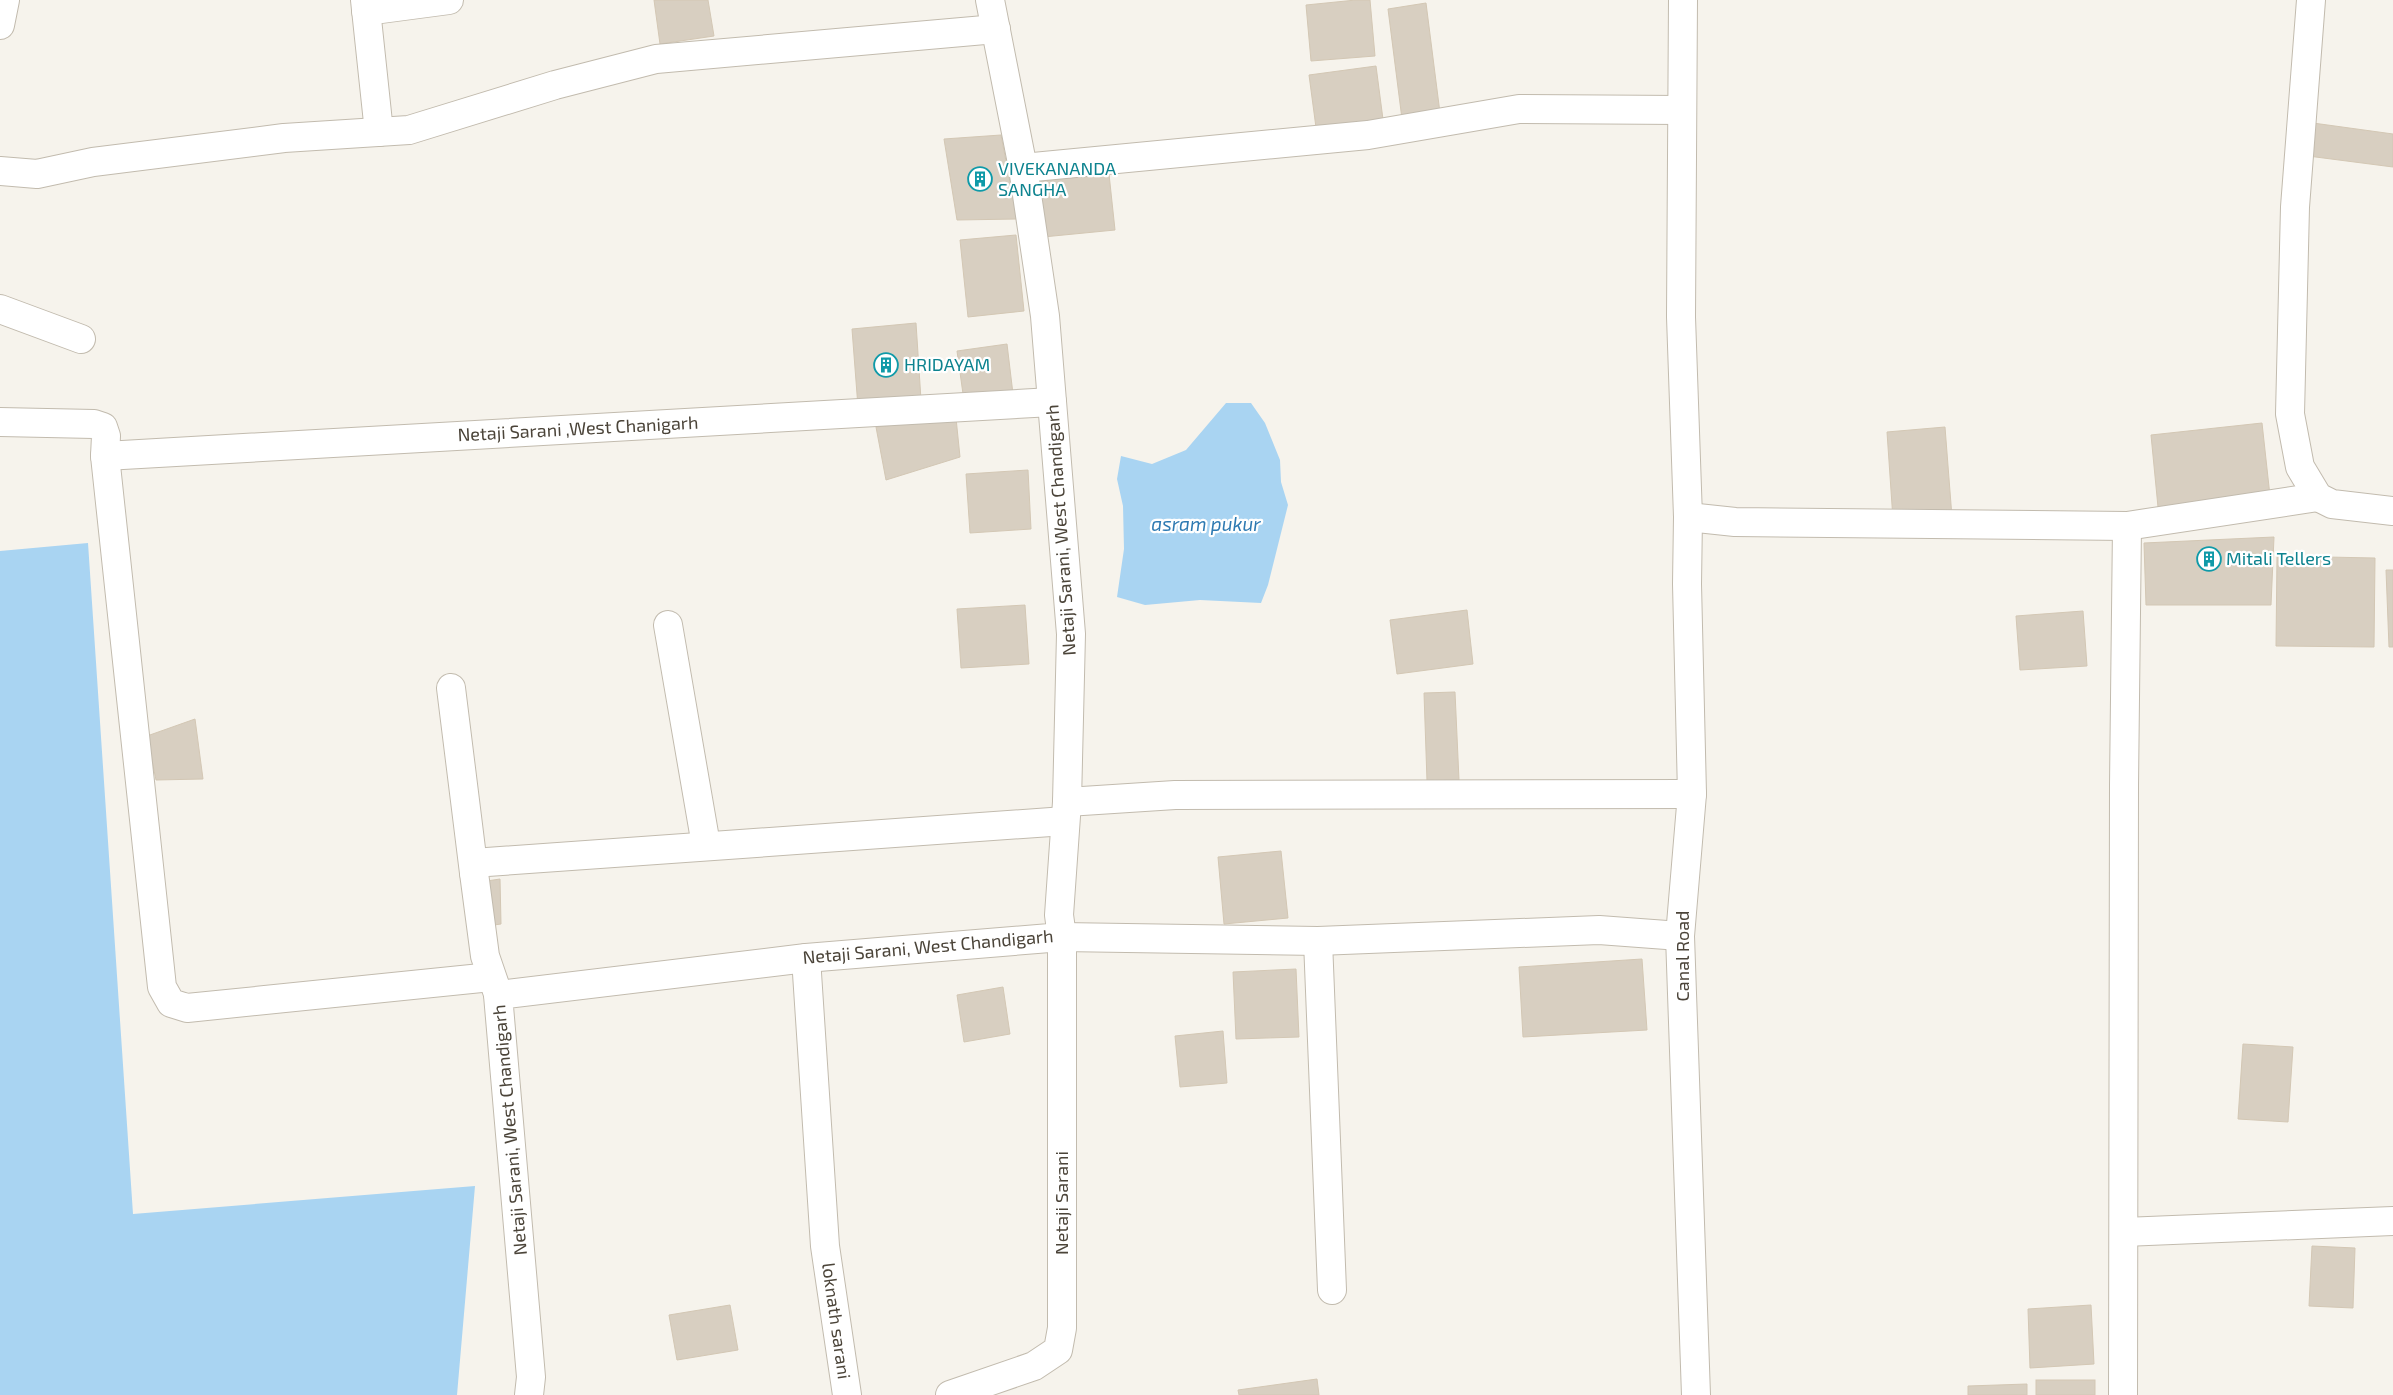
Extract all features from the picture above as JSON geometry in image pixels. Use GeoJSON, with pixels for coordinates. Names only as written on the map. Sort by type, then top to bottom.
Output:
{"type":"FeatureCollection","features":[{"type":"Feature","properties":{"kind":"street"},"geometry":{"type":"LineString","coordinates":[[0,25],[5,0]]}},
{"type":"Feature","properties":{"kind":"street"},"geometry":{"type":"LineString","coordinates":[[379,132],[366,5],[449,0]]}},
{"type":"Feature","properties":{"kind":"street","name":"Netaji Sarani, West Chandigarh"},"geometry":{"type":"LineString","coordinates":[[530,1395],[532,1377],[494,986],[1062,937],[1059,915],[1066,811],[1071,634],[1045,316],[1023,168],[990,0]]}},
{"type":"Feature","properties":{"kind":"street"},"geometry":{"type":"LineString","coordinates":[[1023,168],[1368,135],[1519,109],[1682,110],[1684,0]]}},
{"type":"Feature","properties":{"kind":"street"},"geometry":{"type":"LineString","coordinates":[[2311,0],[2294,207],[2290,414],[2300,466],[2318,497],[2332,504],[2393,511]]}},
{"type":"Feature","properties":{"kind":"street"},"geometry":{"type":"LineString","coordinates":[[0,171],[38,174],[93,162],[284,138],[409,130],[555,85],[656,59],[996,29]]}},
{"type":"Feature","properties":{"kind":"street","name":"Canal Road"},"geometry":{"type":"LineString","coordinates":[[1682,110],[1681,317],[1688,517],[1687,584],[1692,794],[1680,936],[1696,1395]]}},
{"type":"Feature","properties":{"kind":"street"},"geometry":{"type":"LineString","coordinates":[[0,309],[81,339]]}},
{"type":"Feature","properties":{"kind":"street","name":"Netaji Sarani ,West Chanigarh"},"geometry":{"type":"LineString","coordinates":[[105,456],[1052,402]]}},
{"type":"Feature","properties":{"kind":"street"},"geometry":{"type":"LineString","coordinates":[[0,422],[94,424],[103,427],[106,436],[105,456],[162,987],[171,1003],[187,1008],[494,986],[485,956],[451,688]]}},
{"type":"Feature","properties":{"kind":"street"},"geometry":{"type":"LineString","coordinates":[[1688,517],[1735,522],[2127,526],[2318,497]]}},
{"type":"Feature","properties":{"kind":"street"},"geometry":{"type":"LineString","coordinates":[[2123,1395],[2124,785],[2127,526]]}},
{"type":"Feature","properties":{"kind":"street"},"geometry":{"type":"LineString","coordinates":[[668,625],[706,845]]}},
{"type":"Feature","properties":{"kind":"street"},"geometry":{"type":"LineString","coordinates":[[474,873],[477,864],[487,862],[706,845],[1066,811],[1175,795],[1692,794]]}},
{"type":"Feature","properties":{"kind":"street"},"geometry":{"type":"LineString","coordinates":[[1062,937],[1318,941],[1599,930],[1680,936]]}},
{"type":"Feature","properties":{"kind":"street","name":"Netaji Sarani"},"geometry":{"type":"LineString","coordinates":[[950,1395],[1034,1366],[1058,1350],[1062,1328],[1062,937]]}},
{"type":"Feature","properties":{"kind":"street"},"geometry":{"type":"LineString","coordinates":[[1318,941],[1332,1290]]}},
{"type":"Feature","properties":{"kind":"street","name":"loknath sarani"},"geometry":{"type":"LineString","coordinates":[[806,958],[825,1246],[847,1395]]}},
{"type":"Feature","properties":{"kind":"street"},"geometry":{"type":"LineString","coordinates":[[2124,1232],[2393,1221]]}},
{"type":"Feature","properties":{"kind":"water","name":"asram pukur"},"geometry":{"type":"Polygon","coordinates":[[[1226,403],[1251,403],[1265,423],[1280,460],[1281,482],[1288,505],[1268,585],[1261,603],[1200,600],[1145,605],[1117,597],[1124,549],[1123,506],[1117,479],[1121,456],[1152,464],[1186,450],[1226,403]]]}},
{"type":"Feature","properties":{"kind":"water"},"geometry":{"type":"Polygon","coordinates":[[[88,543],[133,1214],[475,1186],[457,1395],[0,1395],[0,551],[88,543]]]}},
{"type":"Feature","properties":{"kind":"building"},"geometry":{"type":"Polygon","coordinates":[[[654,0],[708,0],[714,36],[660,44],[654,0]]]}},
{"type":"Feature","properties":{"kind":"building"},"geometry":{"type":"Polygon","coordinates":[[[1370,0],[1375,56],[1311,61],[1306,5],[1370,0]]]}},
{"type":"Feature","properties":{"kind":"building"},"geometry":{"type":"Polygon","coordinates":[[[1426,3],[1440,113],[1402,119],[1388,9],[1426,3]]]}},
{"type":"Feature","properties":{"kind":"building"},"geometry":{"type":"Polygon","coordinates":[[[1376,66],[1384,127],[1317,135],[1309,75],[1376,66]]]}},
{"type":"Feature","properties":{"kind":"building"},"geometry":{"type":"Polygon","coordinates":[[[2313,123],[2393,134],[2393,167],[2308,156],[2313,123]]]}},
{"type":"Feature","properties":{"kind":"building","name":"VIVEKANANDA SANGHA"},"geometry":{"type":"Polygon","coordinates":[[[1001,135],[1017,219],[957,220],[944,139],[1001,135]]]}},
{"type":"Feature","properties":{"kind":"building"},"geometry":{"type":"Polygon","coordinates":[[[1109,174],[1115,230],[1043,237],[1037,181],[1109,174]]]}},
{"type":"Feature","properties":{"kind":"building"},"geometry":{"type":"Polygon","coordinates":[[[1016,235],[1024,311],[968,317],[960,240],[1016,235]]]}},
{"type":"Feature","properties":{"kind":"building","name":"HRIDAYAM"},"geometry":{"type":"Polygon","coordinates":[[[916,323],[921,400],[858,407],[852,329],[916,323]]]}},
{"type":"Feature","properties":{"kind":"building"},"geometry":{"type":"Polygon","coordinates":[[[1007,344],[1013,394],[964,401],[957,351],[1007,344]]]}},
{"type":"Feature","properties":{"kind":"building"},"geometry":{"type":"Polygon","coordinates":[[[956,418],[960,457],[886,480],[876,427],[956,418]]]}},
{"type":"Feature","properties":{"kind":"building"},"geometry":{"type":"Polygon","coordinates":[[[2262,423],[2270,496],[2158,507],[2151,435],[2262,423]]]}},
{"type":"Feature","properties":{"kind":"building"},"geometry":{"type":"Polygon","coordinates":[[[1945,427],[1953,530],[1894,534],[1887,432],[1945,427]]]}},
{"type":"Feature","properties":{"kind":"building"},"geometry":{"type":"Polygon","coordinates":[[[1028,470],[1031,529],[970,533],[966,474],[1028,470]]]}},
{"type":"Feature","properties":{"kind":"building","name":"Mitali Tellers"},"geometry":{"type":"Polygon","coordinates":[[[2274,537],[2271,605],[2146,605],[2144,543],[2274,537]]]}},
{"type":"Feature","properties":{"kind":"building"},"geometry":{"type":"Polygon","coordinates":[[[2277,556],[2375,558],[2374,647],[2276,646],[2277,556]]]}},
{"type":"Feature","properties":{"kind":"building"},"geometry":{"type":"Polygon","coordinates":[[[2386,570],[2393,570],[2393,647],[2389,647],[2386,570]]]}},
{"type":"Feature","properties":{"kind":"building"},"geometry":{"type":"Polygon","coordinates":[[[1025,605],[1029,664],[961,668],[957,609],[1025,605]]]}},
{"type":"Feature","properties":{"kind":"building"},"geometry":{"type":"Polygon","coordinates":[[[1467,610],[1473,664],[1397,674],[1390,620],[1467,610]]]}},
{"type":"Feature","properties":{"kind":"building"},"geometry":{"type":"Polygon","coordinates":[[[2083,611],[2087,666],[2020,670],[2016,616],[2083,611]]]}},
{"type":"Feature","properties":{"kind":"building"},"geometry":{"type":"Polygon","coordinates":[[[1455,692],[1459,780],[1427,781],[1424,693],[1455,692]]]}},
{"type":"Feature","properties":{"kind":"building"},"geometry":{"type":"Polygon","coordinates":[[[195,719],[203,779],[156,780],[147,736],[195,719]]]}},
{"type":"Feature","properties":{"kind":"building"},"geometry":{"type":"Polygon","coordinates":[[[1281,851],[1288,918],[1224,924],[1218,857],[1281,851]]]}},
{"type":"Feature","properties":{"kind":"building"},"geometry":{"type":"Polygon","coordinates":[[[500,879],[501,924],[487,926],[480,882],[500,879]]]}},
{"type":"Feature","properties":{"kind":"building"},"geometry":{"type":"Polygon","coordinates":[[[1642,959],[1647,1030],[1523,1037],[1519,967],[1642,959]]]}},
{"type":"Feature","properties":{"kind":"building"},"geometry":{"type":"Polygon","coordinates":[[[1296,969],[1299,1037],[1236,1039],[1233,972],[1296,969]]]}},
{"type":"Feature","properties":{"kind":"building"},"geometry":{"type":"Polygon","coordinates":[[[1003,987],[1010,1034],[964,1042],[957,995],[1003,987]]]}},
{"type":"Feature","properties":{"kind":"building"},"geometry":{"type":"Polygon","coordinates":[[[1223,1031],[1227,1083],[1180,1087],[1175,1036],[1223,1031]]]}},
{"type":"Feature","properties":{"kind":"building"},"geometry":{"type":"Polygon","coordinates":[[[2243,1044],[2293,1047],[2288,1122],[2238,1119],[2243,1044]]]}},
{"type":"Feature","properties":{"kind":"building"},"geometry":{"type":"Polygon","coordinates":[[[2312,1246],[2355,1248],[2353,1308],[2309,1306],[2312,1246]]]}},
{"type":"Feature","properties":{"kind":"building"},"geometry":{"type":"Polygon","coordinates":[[[730,1305],[738,1350],[677,1360],[669,1315],[730,1305]]]}},
{"type":"Feature","properties":{"kind":"building"},"geometry":{"type":"Polygon","coordinates":[[[2091,1305],[2094,1364],[2030,1368],[2028,1309],[2091,1305]]]}},
{"type":"Feature","properties":{"kind":"building"},"geometry":{"type":"Polygon","coordinates":[[[1317,1379],[1319,1395],[1239,1395],[1238,1390],[1317,1379]]]}},
{"type":"Feature","properties":{"kind":"building"},"geometry":{"type":"Polygon","coordinates":[[[2036,1380],[2095,1380],[2095,1395],[2036,1395],[2036,1380]]]}},
{"type":"Feature","properties":{"kind":"building"},"geometry":{"type":"Polygon","coordinates":[[[2027,1384],[2027,1395],[1968,1395],[1968,1386],[2027,1384]]]}},
{"type":"Feature","properties":{"kind":"place","name":"VIVEKANANDA SANGHA"},"geometry":{"type":"Point","coordinates":[980,179]}},
{"type":"Feature","properties":{"kind":"place","name":"HRIDAYAM"},"geometry":{"type":"Point","coordinates":[886,365]}},
{"type":"Feature","properties":{"kind":"place","name":"Mitali Tellers"},"geometry":{"type":"Point","coordinates":[2209,559]}}]}
